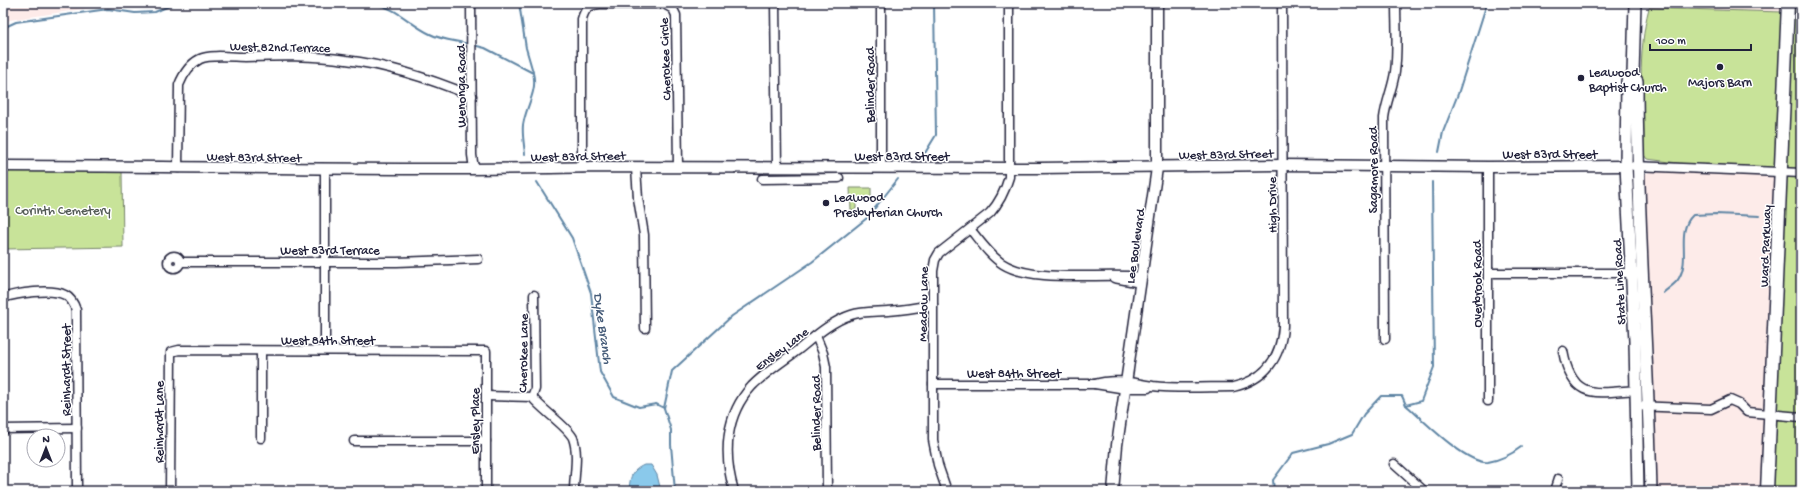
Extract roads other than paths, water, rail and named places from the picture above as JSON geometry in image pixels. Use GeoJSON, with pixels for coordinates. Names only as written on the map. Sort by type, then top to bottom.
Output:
{"type":"FeatureCollection","features":[{"type":"Feature","properties":{"kind":"main road","name":"State Line Road"},"geometry":{"type":"LineString","coordinates":[[1635,3],[1633,75],[1637,81],[1638,166],[1636,406],[1638,491]]}},
{"type":"Feature","properties":{"kind":"main road","name":"Ward Parkway"},"geometry":{"type":"LineString","coordinates":[[1767,491],[1788,3]]}},
{"type":"Feature","properties":{"kind":"main road","name":"State Line Road"},"geometry":{"type":"LineString","coordinates":[[1633,75],[1627,81],[1626,166],[1649,407],[1651,491]]}},
{"type":"Feature","properties":{"kind":"street","name":"Wenonga Road"},"geometry":{"type":"LineString","coordinates":[[471,3],[472,155],[474,169]]}},
{"type":"Feature","properties":{"kind":"street"},"geometry":{"type":"LineString","coordinates":[[775,3],[777,167]]}},
{"type":"Feature","properties":{"kind":"street","name":"Belinder Road"},"geometry":{"type":"LineString","coordinates":[[881,3],[881,168]]}},
{"type":"Feature","properties":{"kind":"street","name":"Meadow Lane"},"geometry":{"type":"LineString","coordinates":[[947,491],[934,448],[933,271],[935,260],[939,253],[990,213],[997,205],[1007,183],[1010,168],[1010,3]]}},
{"type":"Feature","properties":{"kind":"street","name":"Lee Boulevard"},"geometry":{"type":"LineString","coordinates":[[1113,491],[1117,446],[1158,168],[1157,3]]}},
{"type":"Feature","properties":{"kind":"street","name":"High Drive"},"geometry":{"type":"LineString","coordinates":[[1238,386],[1255,378],[1266,370],[1275,358],[1282,338],[1282,3]]}},
{"type":"Feature","properties":{"kind":"street","name":"Sagamore Road"},"geometry":{"type":"LineString","coordinates":[[1385,339],[1384,166],[1386,106],[1395,74],[1396,3]]}},
{"type":"Feature","properties":{"kind":"street","name":"Cherokee Circle"},"geometry":{"type":"LineString","coordinates":[[582,168],[582,19],[584,10],[591,5],[600,4],[664,4],[673,9],[676,14],[678,167]]}},
{"type":"Feature","properties":{"kind":"street","name":"West 82nd Terrace"},"geometry":{"type":"LineString","coordinates":[[178,168],[179,85],[184,74],[200,59],[213,57],[284,56],[345,60],[407,72],[444,84],[472,96]]}},
{"type":"Feature","properties":{"kind":"street","name":"West 83rd Street"},"geometry":{"type":"LineString","coordinates":[[3,166],[325,170],[678,167],[1158,168],[1282,165],[1488,167],[1638,166],[1801,173]]}},
{"type":"Feature","properties":{"kind":"street","name":"Overbrook Road"},"geometry":{"type":"LineString","coordinates":[[1488,167],[1488,401]]}},
{"type":"Feature","properties":{"kind":"street"},"geometry":{"type":"LineString","coordinates":[[636,168],[638,198],[644,236],[645,328]]}},
{"type":"Feature","properties":{"kind":"street"},"geometry":{"type":"LineString","coordinates":[[325,170],[325,350]]}},
{"type":"Feature","properties":{"kind":"street"},"geometry":{"type":"LineString","coordinates":[[762,179],[839,178]]}},
{"type":"Feature","properties":{"kind":"street"},"geometry":{"type":"LineString","coordinates":[[970,229],[994,257],[1004,265],[1014,270],[1042,274],[1112,277],[1120,280],[1142,280]]}},
{"type":"Feature","properties":{"kind":"street","name":"West 83rd Terrace"},"geometry":{"type":"LineString","coordinates":[[181,262],[397,262],[478,259]]}},
{"type":"Feature","properties":{"kind":"street"},"geometry":{"type":"LineString","coordinates":[[1488,273],[1637,273]]}},
{"type":"Feature","properties":{"kind":"street","name":"Reinhardt Street"},"geometry":{"type":"LineString","coordinates":[[3,298],[42,292],[64,294],[70,298],[76,310],[77,491]]}},
{"type":"Feature","properties":{"kind":"street","name":"Cherokee Lane"},"geometry":{"type":"LineString","coordinates":[[534,294],[535,389],[532,397],[538,405],[567,430],[573,438],[575,450],[574,491]]}},
{"type":"Feature","properties":{"kind":"street","name":"Ensley Lane"},"geometry":{"type":"LineString","coordinates":[[734,491],[729,471],[727,441],[730,426],[735,409],[744,396],[760,379],[816,336],[840,320],[858,313],[933,305]]}},
{"type":"Feature","properties":{"kind":"street","name":"Belinder Road"},"geometry":{"type":"LineString","coordinates":[[816,336],[823,352],[826,367],[827,491]]}},
{"type":"Feature","properties":{"kind":"street","name":"West 84th Street"},"geometry":{"type":"LineString","coordinates":[[171,352],[179,350],[486,351]]}},
{"type":"Feature","properties":{"kind":"street"},"geometry":{"type":"LineString","coordinates":[[261,351],[261,438]]}},
{"type":"Feature","properties":{"kind":"street","name":"Ensley Place"},"geometry":{"type":"LineString","coordinates":[[486,351],[486,491]]}},
{"type":"Feature","properties":{"kind":"street"},"geometry":{"type":"LineString","coordinates":[[1563,351],[1571,378],[1584,390],[1601,392],[1636,390]]}},
{"type":"Feature","properties":{"kind":"street","name":"Reinhardt Lane"},"geometry":{"type":"LineString","coordinates":[[170,491],[171,352]]}},
{"type":"Feature","properties":{"kind":"street","name":"West 84th Street"},"geometry":{"type":"LineString","coordinates":[[933,384],[1095,384],[1105,381],[1126,385],[1238,386]]}},
{"type":"Feature","properties":{"kind":"street"},"geometry":{"type":"LineString","coordinates":[[486,396],[532,397]]}},
{"type":"Feature","properties":{"kind":"street"},"geometry":{"type":"LineString","coordinates":[[1636,406],[1711,409],[1730,400],[1739,404],[1746,412],[1801,417]]}},
{"type":"Feature","properties":{"kind":"street"},"geometry":{"type":"LineString","coordinates":[[3,429],[77,428]]}},
{"type":"Feature","properties":{"kind":"street"},"geometry":{"type":"LineString","coordinates":[[354,441],[486,441]]}},
{"type":"Feature","properties":{"kind":"street"},"geometry":{"type":"LineString","coordinates":[[1394,464],[1424,491]]}},
{"type":"Feature","properties":{"kind":"street"},"geometry":{"type":"LineString","coordinates":[[1554,491],[1558,479]]}},
{"type":"Feature","properties":{"kind":"water"},"geometry":{"type":"Polygon","coordinates":[[[644,465],[651,465],[657,475],[661,491],[629,491],[632,475],[636,470],[644,465]]]}},
{"type":"Feature","properties":{"kind":"waterway"},"geometry":{"type":"LineString","coordinates":[[3,28],[16,22],[108,9],[135,13],[155,12],[176,3]]}},
{"type":"Feature","properties":{"kind":"waterway"},"geometry":{"type":"LineString","coordinates":[[370,3],[388,8],[434,36],[469,44]]}},
{"type":"Feature","properties":{"kind":"waterway"},"geometry":{"type":"LineString","coordinates":[[519,3],[526,48],[533,72]]}},
{"type":"Feature","properties":{"kind":"waterway"},"geometry":{"type":"LineString","coordinates":[[925,153],[936,135],[934,3]]}},
{"type":"Feature","properties":{"kind":"waterway"},"geometry":{"type":"LineString","coordinates":[[1439,152],[1443,132],[1458,94],[1487,3]]}},
{"type":"Feature","properties":{"kind":"waterway"},"geometry":{"type":"LineString","coordinates":[[473,45],[485,48],[533,73],[533,92],[523,125],[525,154]]}},
{"type":"Feature","properties":{"kind":"waterway"},"geometry":{"type":"LineString","coordinates":[[664,408],[672,371],[732,316],[812,262],[867,218],[898,179]]}},
{"type":"Feature","properties":{"kind":"waterway","name":"Dyke Branch"},"geometry":{"type":"LineString","coordinates":[[537,182],[572,238],[591,293],[600,372],[614,397],[639,407],[656,404],[664,408],[671,430],[675,491]]}},
{"type":"Feature","properties":{"kind":"waterway"},"geometry":{"type":"LineString","coordinates":[[1274,491],[1273,480],[1293,453],[1328,444],[1352,434],[1364,414],[1381,396],[1402,396],[1406,405],[1421,401],[1434,367],[1432,182]]}},
{"type":"Feature","properties":{"kind":"waterway"},"geometry":{"type":"LineString","coordinates":[[1663,293],[1679,278],[1684,262],[1685,229],[1693,215],[1716,214],[1760,216]]}},
{"type":"Feature","properties":{"kind":"waterway"},"geometry":{"type":"LineString","coordinates":[[1406,405],[1445,440],[1457,449],[1479,461],[1488,462],[1497,460],[1521,447]]}},
{"type":"Feature","properties":{"kind":"place","name":"Majors Barn"},"geometry":{"type":"Point","coordinates":[1720,67]}},
{"type":"Feature","properties":{"kind":"place","name":"Leawood Baptist Church"},"geometry":{"type":"Point","coordinates":[1581,78]}},
{"type":"Feature","properties":{"kind":"place","name":"Leawood Presbyterian Church"},"geometry":{"type":"Point","coordinates":[826,203]}},
{"type":"Feature","properties":{"kind":"park label","name":"Corinth Cemetery"},"geometry":{"type":"Point","coordinates":[63,209]}}]}
